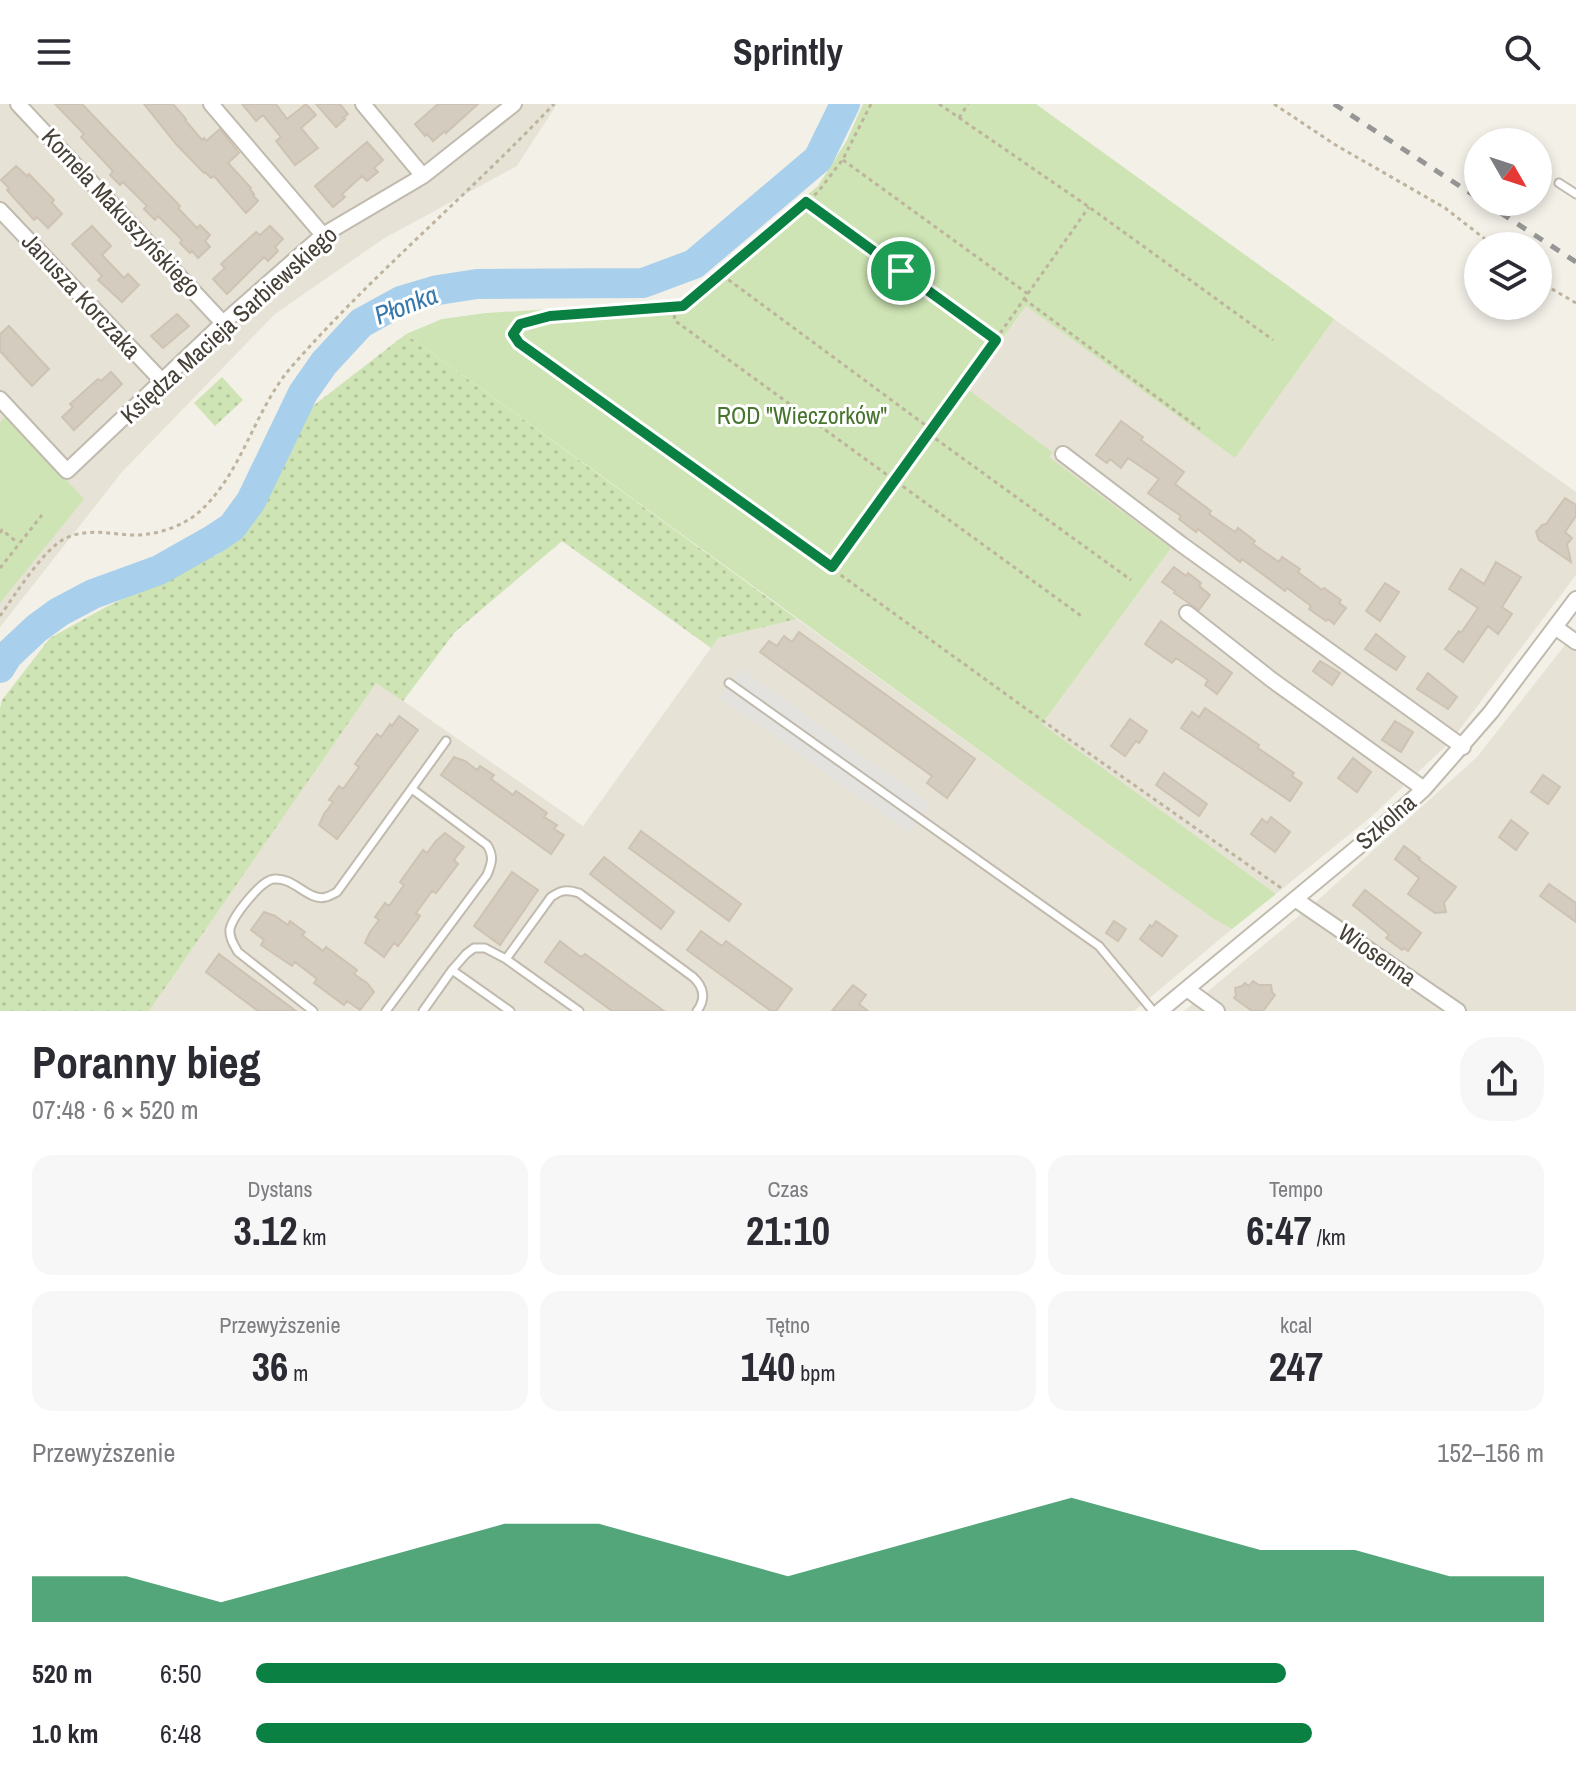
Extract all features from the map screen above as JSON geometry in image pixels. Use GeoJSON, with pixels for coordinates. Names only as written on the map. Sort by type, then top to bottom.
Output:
{"type":"FeatureCollection","features":[{"type":"Feature","properties":{"kind":"street","name":"Kornela Makuszyńskiego"},"geometry":{"type":"LineString","coordinates":[[18,104],[223,323]]}},
{"type":"Feature","properties":{"kind":"street"},"geometry":{"type":"LineString","coordinates":[[211,104],[323,235]]}},
{"type":"Feature","properties":{"kind":"street"},"geometry":{"type":"LineString","coordinates":[[363,104],[423,176]]}},
{"type":"Feature","properties":{"kind":"street","name":"Księdza Macieja Sarbiewskiego"},"geometry":{"type":"LineString","coordinates":[[0,399],[67,471],[223,323],[323,235],[423,176],[514,104]]}},
{"type":"Feature","properties":{"kind":"street","name":"Janusza Korczaka"},"geometry":{"type":"LineString","coordinates":[[0,210],[163,382]]}},
{"type":"Feature","properties":{"kind":"street"},"geometry":{"type":"LineString","coordinates":[[1063,454],[1181,544],[1463,747]]}},
{"type":"Feature","properties":{"kind":"street","name":"Szkolna"},"geometry":{"type":"LineString","coordinates":[[1160,1011],[1424,789],[1491,712],[1576,599]]}},
{"type":"Feature","properties":{"kind":"street"},"geometry":{"type":"LineString","coordinates":[[1187,613],[1272,680],[1424,789]]}},
{"type":"Feature","properties":{"kind":"street"},"geometry":{"type":"LineString","coordinates":[[1555,627],[1576,642]]}},
{"type":"Feature","properties":{"kind":"street","name":"Wiosenna"},"geometry":{"type":"LineString","coordinates":[[1295,899],[1458,1011]]}},
{"type":"Feature","properties":{"kind":"street"},"geometry":{"type":"LineString","coordinates":[[1187,989],[1217,1011]]}},
{"type":"Feature","properties":{"kind":"lane"},"geometry":{"type":"LineString","coordinates":[[1559,183],[1576,194]]}},
{"type":"Feature","properties":{"kind":"lane"},"geometry":{"type":"LineString","coordinates":[[729,683],[1099,946],[1153,1011]]}},
{"type":"Feature","properties":{"kind":"lane"},"geometry":{"type":"LineString","coordinates":[[313,1011],[238,952],[231,941],[230,929],[259,887],[268,880],[288,880],[315,897],[325,898],[337,892],[446,741]]}},
{"type":"Feature","properties":{"kind":"lane"},"geometry":{"type":"LineString","coordinates":[[386,1011],[487,875],[493,862],[487,845],[412,789]]}},
{"type":"Feature","properties":{"kind":"lane"},"geometry":{"type":"LineString","coordinates":[[506,959],[551,897],[569,889],[579,893],[700,983],[703,992],[697,1011]]}},
{"type":"Feature","properties":{"kind":"lane"},"geometry":{"type":"LineString","coordinates":[[423,1011],[452,970],[474,948],[485,948],[506,959],[579,1011]]}},
{"type":"Feature","properties":{"kind":"lane"},"geometry":{"type":"LineString","coordinates":[[452,970],[510,1011]]}},
{"type":"Feature","properties":{"kind":"path"},"geometry":{"type":"LineString","coordinates":[[0,616],[52,548],[66,538],[90,531],[133,535],[171,529],[197,514],[228,478],[291,367],[366,288],[554,104]]}},
{"type":"Feature","properties":{"kind":"path"},"geometry":{"type":"LineString","coordinates":[[871,104],[843,159],[818,192],[683,306],[550,316],[520,324],[513,334],[519,343],[1295,899]]}},
{"type":"Feature","properties":{"kind":"path"},"geometry":{"type":"LineString","coordinates":[[939,104],[1089,207],[1273,340]]}},
{"type":"Feature","properties":{"kind":"path"},"geometry":{"type":"LineString","coordinates":[[959,118],[968,104]]}},
{"type":"Feature","properties":{"kind":"path"},"geometry":{"type":"LineString","coordinates":[[1274,104],[1334,144],[1445,208],[1476,232]]}},
{"type":"Feature","properties":{"kind":"path"},"geometry":{"type":"LineString","coordinates":[[843,159],[1028,294]]}},
{"type":"Feature","properties":{"kind":"path"},"geometry":{"type":"LineString","coordinates":[[806,202],[996,340]]}},
{"type":"Feature","properties":{"kind":"path"},"geometry":{"type":"LineString","coordinates":[[832,567],[1089,207]]}},
{"type":"Feature","properties":{"kind":"path"},"geometry":{"type":"LineString","coordinates":[[721,274],[1131,580]]}},
{"type":"Feature","properties":{"kind":"path"},"geometry":{"type":"LineString","coordinates":[[1552,289],[1576,303]]}},
{"type":"Feature","properties":{"kind":"path"},"geometry":{"type":"LineString","coordinates":[[1024,299],[1200,429]]}},
{"type":"Feature","properties":{"kind":"path"},"geometry":{"type":"LineString","coordinates":[[676,307],[674,320],[1084,618]]}},
{"type":"Feature","properties":{"kind":"path"},"geometry":{"type":"LineString","coordinates":[[0,568],[42,515]]}},
{"type":"Feature","properties":{"kind":"path"},"geometry":{"type":"LineString","coordinates":[[0,533],[2,530],[19,544]]}},
{"type":"Feature","properties":{"kind":"shaded area"},"geometry":{"type":"Polygon","coordinates":[[[0,104],[557,104],[517,166],[383,239],[275,314],[122,472],[0,627],[0,104]]]}},
{"type":"Feature","properties":{"kind":"shaded area"},"geometry":{"type":"Polygon","coordinates":[[[1026,306],[1235,458],[1334,319],[1576,492],[1576,575],[1451,741],[1373,815],[1276,894],[1042,724],[1171,548],[1048,457],[1051,452],[966,388],[1026,306]]]}},
{"type":"Feature","properties":{"kind":"shaded area"},"geometry":{"type":"Polygon","coordinates":[[[797,619],[1111,846],[1232,929],[1134,1011],[149,1011],[376,682],[583,826],[718,638],[797,619]]]}},
{"type":"Feature","properties":{"kind":"shaded area"},"geometry":{"type":"Polygon","coordinates":[[[1576,631],[1576,1011],[1184,1011],[1318,900],[1477,757],[1576,631]]]}},
{"type":"Feature","properties":{"kind":"shaded area"},"geometry":{"type":"Polygon","coordinates":[[[740,668],[930,804],[909,833],[719,697],[740,668]]]}},
{"type":"Feature","properties":{"kind":"green space","name":"ROD \"Wieczorków\""},"geometry":{"type":"Polygon","coordinates":[[[863,104],[1036,104],[1334,319],[1235,458],[1026,306],[966,388],[1052,452],[1049,457],[1171,548],[1042,724],[1276,894],[1232,929],[1111,846],[406,334],[442,319],[486,313],[681,301],[818,186],[847,140],[863,104]]]}},
{"type":"Feature","properties":{"kind":"green space"},"geometry":{"type":"Polygon","coordinates":[[[406,334],[797,619],[718,638],[711,648],[562,541],[455,632],[403,701],[376,683],[149,1011],[0,1011],[2,700],[50,638],[106,607],[219,554],[266,503],[313,406],[406,334]]]}},
{"type":"Feature","properties":{"kind":"green space"},"geometry":{"type":"Polygon","coordinates":[[[222,377],[243,400],[215,426],[194,403],[222,377]]]}},
{"type":"Feature","properties":{"kind":"green space"},"geometry":{"type":"Polygon","coordinates":[[[6,415],[84,499],[0,603],[0,423],[6,415]]]}},
{"type":"Feature","properties":{"kind":"building"},"geometry":{"type":"Polygon","coordinates":[[[55,104],[82,104],[180,206],[178,208],[197,228],[200,225],[210,235],[205,241],[210,247],[198,258],[192,251],[190,253],[180,243],[182,240],[158,216],[155,220],[144,209],[147,206],[123,182],[120,185],[110,175],[113,171],[55,104]]]}},
{"type":"Feature","properties":{"kind":"building"},"geometry":{"type":"Polygon","coordinates":[[[144,104],[173,104],[202,140],[204,138],[206,141],[220,129],[239,153],[228,163],[251,188],[258,201],[246,213],[214,176],[211,178],[204,173],[176,144],[144,104]]]}},
{"type":"Feature","properties":{"kind":"building"},"geometry":{"type":"Polygon","coordinates":[[[242,104],[276,104],[287,119],[306,104],[316,115],[301,128],[318,148],[295,165],[276,141],[281,137],[263,115],[256,121],[242,104]]]}},
{"type":"Feature","properties":{"kind":"building"},"geometry":{"type":"Polygon","coordinates":[[[316,104],[340,104],[348,114],[336,127],[316,104]]]}},
{"type":"Feature","properties":{"kind":"building"},"geometry":{"type":"Polygon","coordinates":[[[438,104],[478,104],[433,141],[415,124],[438,104]]]}},
{"type":"Feature","properties":{"kind":"building"},"geometry":{"type":"Polygon","coordinates":[[[367,142],[383,160],[374,168],[378,172],[367,181],[362,176],[333,207],[315,186],[367,142]]]}},
{"type":"Feature","properties":{"kind":"building"},"geometry":{"type":"Polygon","coordinates":[[[16,166],[27,176],[29,174],[54,200],[52,203],[62,214],[48,228],[37,217],[34,220],[1,180],[16,166]]]}},
{"type":"Feature","properties":{"kind":"building"},"geometry":{"type":"Polygon","coordinates":[[[92,226],[111,246],[102,255],[124,278],[128,274],[139,285],[122,302],[98,280],[102,276],[72,244],[92,226]]]}},
{"type":"Feature","properties":{"kind":"building"},"geometry":{"type":"Polygon","coordinates":[[[270,226],[283,239],[275,247],[278,251],[268,261],[264,257],[227,294],[213,279],[225,268],[221,264],[256,232],[260,235],[270,226]]]}},
{"type":"Feature","properties":{"kind":"building"},"geometry":{"type":"Polygon","coordinates":[[[177,314],[189,326],[163,348],[151,336],[177,314]]]}},
{"type":"Feature","properties":{"kind":"building"},"geometry":{"type":"Polygon","coordinates":[[[9,326],[49,369],[32,386],[0,351],[0,334],[9,326]]]}},
{"type":"Feature","properties":{"kind":"building"},"geometry":{"type":"Polygon","coordinates":[[[111,372],[122,384],[74,430],[62,417],[73,407],[70,404],[98,379],[101,381],[111,372]]]}},
{"type":"Feature","properties":{"kind":"building"},"geometry":{"type":"Polygon","coordinates":[[[1121,421],[1184,472],[1175,484],[1211,511],[1209,514],[1235,532],[1238,528],[1255,541],[1253,544],[1279,562],[1282,557],[1322,590],[1324,588],[1341,600],[1339,603],[1346,608],[1334,624],[1309,609],[1311,606],[1287,588],[1285,591],[1242,559],[1240,562],[1198,529],[1196,532],[1179,519],[1181,516],[1148,493],[1159,479],[1128,458],[1121,468],[1110,459],[1107,463],[1096,455],[1121,421]]]}},
{"type":"Feature","properties":{"kind":"building"},"geometry":{"type":"Polygon","coordinates":[[[1565,498],[1576,505],[1576,516],[1565,532],[1572,538],[1567,544],[1571,562],[1539,540],[1536,532],[1546,524],[1565,498]]]}},
{"type":"Feature","properties":{"kind":"building"},"geometry":{"type":"Polygon","coordinates":[[[1496,562],[1521,577],[1502,607],[1512,614],[1498,634],[1488,626],[1463,662],[1445,649],[1459,631],[1461,633],[1478,608],[1449,589],[1461,569],[1484,584],[1496,562]]]}},
{"type":"Feature","properties":{"kind":"building"},"geometry":{"type":"Polygon","coordinates":[[[1174,567],[1201,583],[1199,586],[1210,595],[1199,610],[1162,582],[1174,567]]]}},
{"type":"Feature","properties":{"kind":"building"},"geometry":{"type":"Polygon","coordinates":[[[1385,583],[1399,592],[1380,621],[1366,611],[1385,583]]]}},
{"type":"Feature","properties":{"kind":"building"},"geometry":{"type":"Polygon","coordinates":[[[1161,621],[1232,673],[1217,694],[1205,685],[1208,680],[1176,658],[1172,663],[1145,644],[1161,621]]]}},
{"type":"Feature","properties":{"kind":"building"},"geometry":{"type":"Polygon","coordinates":[[[799,632],[975,759],[947,798],[927,783],[932,776],[760,652],[769,641],[777,646],[784,636],[792,642],[799,632]]]}},
{"type":"Feature","properties":{"kind":"building"},"geometry":{"type":"Polygon","coordinates":[[[1376,634],[1405,657],[1396,670],[1365,649],[1376,634]]]}},
{"type":"Feature","properties":{"kind":"building"},"geometry":{"type":"Polygon","coordinates":[[[1320,661],[1340,673],[1332,685],[1313,671],[1320,661]]]}},
{"type":"Feature","properties":{"kind":"building"},"geometry":{"type":"Polygon","coordinates":[[[1428,673],[1457,697],[1448,709],[1417,689],[1428,673]]]}},
{"type":"Feature","properties":{"kind":"building"},"geometry":{"type":"Polygon","coordinates":[[[1205,708],[1294,773],[1292,776],[1302,783],[1290,801],[1181,728],[1192,712],[1199,717],[1205,708]]]}},
{"type":"Feature","properties":{"kind":"building"},"geometry":{"type":"Polygon","coordinates":[[[399,716],[418,730],[337,839],[319,825],[333,802],[329,800],[339,786],[343,789],[359,767],[355,764],[377,734],[381,737],[399,716]]]}},
{"type":"Feature","properties":{"kind":"building"},"geometry":{"type":"Polygon","coordinates":[[[1130,719],[1147,731],[1125,756],[1111,746],[1130,719]]]}},
{"type":"Feature","properties":{"kind":"building"},"geometry":{"type":"Polygon","coordinates":[[[1395,721],[1413,732],[1401,752],[1382,740],[1395,721]]]}},
{"type":"Feature","properties":{"kind":"building"},"geometry":{"type":"Polygon","coordinates":[[[454,757],[477,770],[480,766],[494,775],[491,779],[513,795],[516,791],[547,813],[544,817],[557,825],[554,829],[564,835],[551,854],[441,775],[454,757]]]}},
{"type":"Feature","properties":{"kind":"building"},"geometry":{"type":"Polygon","coordinates":[[[1353,758],[1371,772],[1357,792],[1338,778],[1353,758]]]}},
{"type":"Feature","properties":{"kind":"building"},"geometry":{"type":"Polygon","coordinates":[[[1164,773],[1207,804],[1199,816],[1156,785],[1164,773]]]}},
{"type":"Feature","properties":{"kind":"building"},"geometry":{"type":"Polygon","coordinates":[[[1543,775],[1560,787],[1548,804],[1531,792],[1543,775]]]}},
{"type":"Feature","properties":{"kind":"building"},"geometry":{"type":"Polygon","coordinates":[[[1271,817],[1290,832],[1275,852],[1251,834],[1262,819],[1267,823],[1271,817]]]}},
{"type":"Feature","properties":{"kind":"building"},"geometry":{"type":"Polygon","coordinates":[[[1511,820],[1528,833],[1516,850],[1499,837],[1511,820]]]}},
{"type":"Feature","properties":{"kind":"building"},"geometry":{"type":"Polygon","coordinates":[[[641,831],[741,904],[729,921],[629,848],[641,831]]]}},
{"type":"Feature","properties":{"kind":"building"},"geometry":{"type":"Polygon","coordinates":[[[445,833],[464,847],[454,860],[458,864],[436,893],[432,891],[416,913],[420,916],[398,946],[394,943],[384,957],[365,943],[379,920],[375,917],[385,903],[389,906],[404,885],[400,882],[423,850],[427,853],[445,833]]]}},
{"type":"Feature","properties":{"kind":"building"},"geometry":{"type":"Polygon","coordinates":[[[1404,846],[1456,887],[1444,903],[1446,912],[1435,913],[1408,894],[1419,878],[1395,859],[1404,846]]]}},
{"type":"Feature","properties":{"kind":"building"},"geometry":{"type":"Polygon","coordinates":[[[604,857],[674,912],[661,929],[590,874],[604,857]]]}},
{"type":"Feature","properties":{"kind":"building"},"geometry":{"type":"Polygon","coordinates":[[[512,872],[538,890],[500,945],[474,926],[512,872]]]}},
{"type":"Feature","properties":{"kind":"building"},"geometry":{"type":"Polygon","coordinates":[[[1549,884],[1576,903],[1576,922],[1540,896],[1549,884]]]}},
{"type":"Feature","properties":{"kind":"building"},"geometry":{"type":"Polygon","coordinates":[[[1365,890],[1421,933],[1408,951],[1386,938],[1389,935],[1386,932],[1353,905],[1365,890]]]}},
{"type":"Feature","properties":{"kind":"building"},"geometry":{"type":"Polygon","coordinates":[[[264,912],[288,925],[290,921],[323,951],[326,947],[357,970],[354,974],[374,992],[360,1010],[347,1001],[344,1005],[314,983],[317,979],[295,962],[292,966],[261,945],[264,940],[251,930],[264,912]]]}},
{"type":"Feature","properties":{"kind":"building"},"geometry":{"type":"Polygon","coordinates":[[[1114,921],[1126,929],[1118,941],[1106,933],[1114,921]]]}},
{"type":"Feature","properties":{"kind":"building"},"geometry":{"type":"Polygon","coordinates":[[[1156,921],[1177,936],[1162,956],[1140,939],[1156,921]]]}},
{"type":"Feature","properties":{"kind":"building"},"geometry":{"type":"Polygon","coordinates":[[[701,931],[722,946],[726,941],[792,989],[776,1011],[771,1011],[687,950],[701,931]]]}},
{"type":"Feature","properties":{"kind":"building"},"geometry":{"type":"Polygon","coordinates":[[[560,941],[581,957],[585,954],[664,1011],[612,1011],[545,962],[560,941]]]}},
{"type":"Feature","properties":{"kind":"building"},"geometry":{"type":"Polygon","coordinates":[[[219,954],[296,1011],[258,1011],[206,972],[219,954]]]}},
{"type":"Feature","properties":{"kind":"building"},"geometry":{"type":"Polygon","coordinates":[[[1253,981],[1259,985],[1271,985],[1275,995],[1263,1011],[1252,1011],[1234,998],[1235,988],[1245,983],[1249,986],[1253,981]]]}},
{"type":"Feature","properties":{"kind":"building"},"geometry":{"type":"Polygon","coordinates":[[[853,985],[866,995],[859,1004],[868,1011],[832,1011],[853,985]]]}},
{"type":"Feature","properties":{"kind":"waterway","name":"Płonka"},"geometry":{"type":"LineString","coordinates":[[0,668],[8,655],[59,612],[93,594],[159,570],[232,527],[251,501],[303,393],[324,363],[361,323],[401,301],[438,290],[477,284],[643,283],[694,264],[818,159],[845,104]]}},
{"type":"Feature","properties":{"kind":"railway"},"geometry":{"type":"LineString","coordinates":[[1334,104],[1464,189]]}},
{"type":"Feature","properties":{"kind":"railway"},"geometry":{"type":"LineString","coordinates":[[1505,216],[1576,262]]}},
{"type":"Feature","properties":{"kind":"route"},"geometry":{"type":"LineString","coordinates":[[806,202],[901,271],[996,340],[832,567],[519,343],[513,334],[520,324],[550,316],[683,306],[806,202]]}}]}
